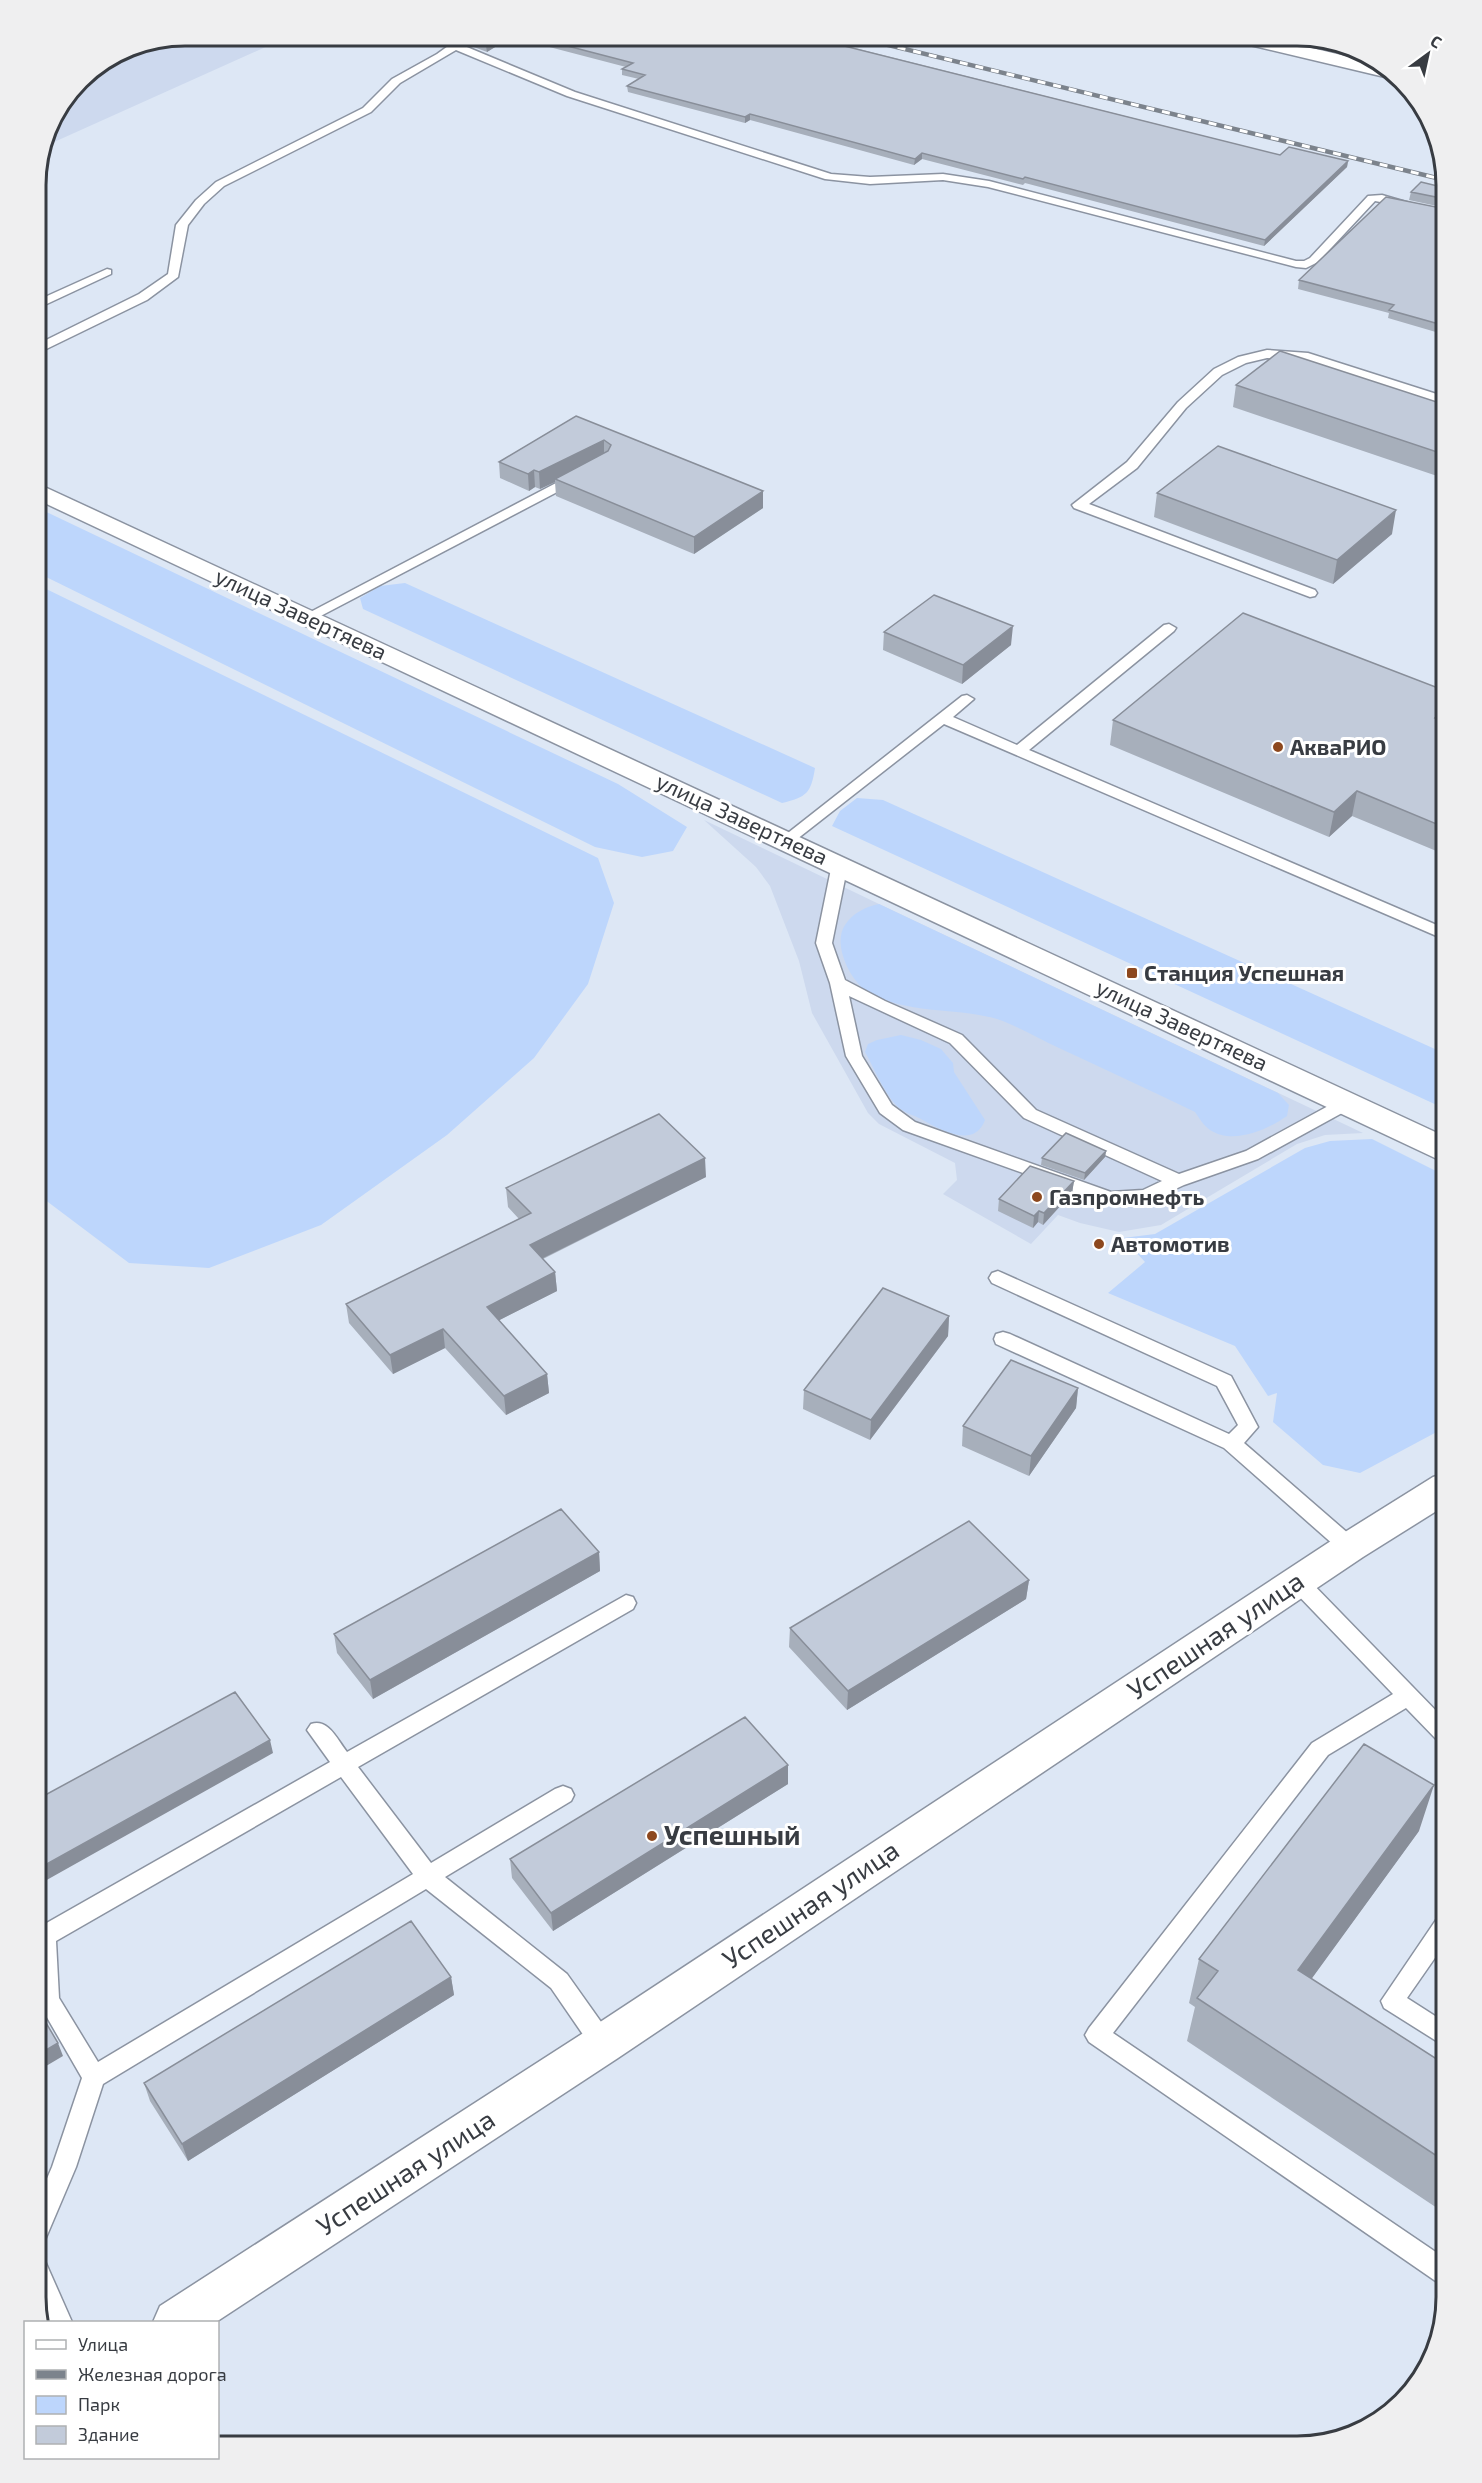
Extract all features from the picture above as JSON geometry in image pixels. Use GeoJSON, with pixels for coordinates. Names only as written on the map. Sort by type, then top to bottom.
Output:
{"type":"FeatureCollection","features":[{"type":"Feature","properties":{"kind":"main road"},"geometry":{"type":"LineString","coordinates":[[1288,47],[1362,63]]}},
{"type":"Feature","properties":{"kind":"main road","name":"улица Завертяева"},"geometry":{"type":"LineString","coordinates":[[47,495],[840,864],[1436,1145]]}},
{"type":"Feature","properties":{"kind":"main road","name":"Успешная улица"},"geometry":{"type":"LineString","coordinates":[[178,2321],[603,2044],[1350,1547],[1436,1493]]}},
{"type":"Feature","properties":{"kind":"lane"},"geometry":{"type":"LineString","coordinates":[[47,345],[143,297],[174,275],[182,225],[200,202],[220,184],[367,110],[396,81],[455,46]]}},
{"type":"Feature","properties":{"kind":"lane"},"geometry":{"type":"LineString","coordinates":[[456,46],[571,94],[829,177],[849,181],[880,182],[938,177],[989,184],[1296,264],[1306,265],[1314,260],[1372,198],[1382,198],[1414,206]]}},
{"type":"Feature","properties":{"kind":"lane"},"geometry":{"type":"LineString","coordinates":[[47,301],[107,272]]}},
{"type":"Feature","properties":{"kind":"lane"},"geometry":{"type":"LineString","coordinates":[[1310,593],[1079,505],[1132,465],[1182,405],[1218,372],[1242,360],[1267,354],[1304,356],[1436,398]]}},
{"type":"Feature","properties":{"kind":"lane"},"geometry":{"type":"LineString","coordinates":[[308,617],[592,468]]}},
{"type":"Feature","properties":{"kind":"lane"},"geometry":{"type":"LineString","coordinates":[[1018,751],[1168,628]]}},
{"type":"Feature","properties":{"kind":"lane"},"geometry":{"type":"LineString","coordinates":[[787,840],[967,699]]}},
{"type":"Feature","properties":{"kind":"lane"},"geometry":{"type":"LineString","coordinates":[[942,718],[1436,931]]}},
{"type":"Feature","properties":{"kind":"lane"},"geometry":{"type":"LineString","coordinates":[[840,864],[824,943],[838,983],[854,1056],[886,1109],[909,1125],[1110,1198],[1146,1196],[1178,1181],[1251,1155],[1347,1103]]}},
{"type":"Feature","properties":{"kind":"lane"},"geometry":{"type":"LineString","coordinates":[[838,983],[879,1005],[956,1039],[1030,1114],[1178,1181]]}},
{"type":"Feature","properties":{"kind":"lane"},"geometry":{"type":"LineString","coordinates":[[998,1278],[1224,1381],[1248,1427],[1231,1443]]}},
{"type":"Feature","properties":{"kind":"lane"},"geometry":{"type":"LineString","coordinates":[[1003,1340],[1231,1443],[1350,1547]]}},
{"type":"Feature","properties":{"kind":"lane"},"geometry":{"type":"LineString","coordinates":[[1298,1582],[1436,1725]]}},
{"type":"Feature","properties":{"kind":"lane"},"geometry":{"type":"LineString","coordinates":[[46,1935],[626,1603]]}},
{"type":"Feature","properties":{"kind":"lane"},"geometry":{"type":"LineString","coordinates":[[1408,1696],[1320,1749],[1097,2036],[1436,2266]]}},
{"type":"Feature","properties":{"kind":"lane"},"geometry":{"type":"LineString","coordinates":[[318,1730],[428,1877],[559,1982],[603,2044]]}},
{"type":"Feature","properties":{"kind":"lane"},"geometry":{"type":"LineString","coordinates":[[46,2209],[64,2167],[94,2076],[564,1795]]}},
{"type":"Feature","properties":{"kind":"lane"},"geometry":{"type":"LineString","coordinates":[[1436,1938],[1392,2001],[1436,2030]]}},
{"type":"Feature","properties":{"kind":"lane"},"geometry":{"type":"LineString","coordinates":[[46,1970],[48,2000],[94,2076]]}},
{"type":"Feature","properties":{"kind":"lane"},"geometry":{"type":"LineString","coordinates":[[46,2291],[60,2321]]}},
{"type":"Feature","properties":{"kind":"shaded area"},"geometry":{"type":"Polygon","coordinates":[[[185,46],[268,46],[53,142],[65,116],[87,87],[124,61],[149,51],[185,46]]]}},
{"type":"Feature","properties":{"kind":"shaded area"},"geometry":{"type":"Polygon","coordinates":[[[704,820],[1363,1133],[1325,1135],[1297,1144],[1161,1225],[1119,1232],[1080,1223],[1058,1215],[1031,1244],[943,1194],[957,1180],[955,1163],[879,1124],[868,1113],[812,1013],[799,961],[770,886],[756,867],[704,820]]]}},
{"type":"Feature","properties":{"kind":"green space"},"geometry":{"type":"Polygon","coordinates":[[[47,512],[618,784],[687,827],[673,851],[642,857],[595,847],[47,577],[47,512]]]}},
{"type":"Feature","properties":{"kind":"green space"},"geometry":{"type":"Polygon","coordinates":[[[405,583],[815,768],[812,783],[802,796],[782,803],[363,609],[360,598],[380,586],[405,583]]]}},
{"type":"Feature","properties":{"kind":"green space"},"geometry":{"type":"Polygon","coordinates":[[[47,589],[598,858],[614,903],[588,984],[534,1058],[447,1135],[321,1225],[209,1268],[129,1263],[47,1201],[47,589]]]}},
{"type":"Feature","properties":{"kind":"green space"},"geometry":{"type":"Polygon","coordinates":[[[857,798],[883,800],[1436,1049],[1436,1105],[832,826],[840,811],[857,798]]]}},
{"type":"Feature","properties":{"kind":"green space"},"geometry":{"type":"Polygon","coordinates":[[[879,904],[1278,1093],[1289,1105],[1287,1116],[1250,1134],[1229,1136],[1219,1134],[1210,1130],[1195,1112],[1005,1022],[981,1015],[899,1004],[868,992],[855,980],[845,962],[842,952],[842,933],[845,925],[856,914],[879,904]]]}},
{"type":"Feature","properties":{"kind":"green space"},"geometry":{"type":"Polygon","coordinates":[[[901,1035],[921,1040],[941,1049],[953,1063],[954,1072],[985,1120],[980,1129],[965,1136],[946,1132],[901,1110],[896,1105],[883,1087],[865,1052],[868,1044],[901,1035]]]}},
{"type":"Feature","properties":{"kind":"green space"},"geometry":{"type":"Polygon","coordinates":[[[1372,1139],[1436,1171],[1436,1432],[1360,1473],[1323,1465],[1273,1422],[1277,1393],[1268,1396],[1235,1346],[1108,1293],[1145,1262],[1123,1238],[1155,1234],[1305,1148],[1330,1141],[1372,1139]]]}},
{"type":"Feature","properties":{"kind":"building"},"geometry":{"type":"Polygon","coordinates":[[[569,46],[846,47],[1280,155],[1289,147],[1348,161],[1265,240],[1025,177],[1023,179],[922,153],[915,159],[750,114],[745,117],[627,86],[645,75],[622,69],[633,63],[569,46]]]}},
{"type":"Feature","properties":{"kind":"building"},"geometry":{"type":"Polygon","coordinates":[[[1421,182],[1436,186],[1436,197],[1411,192],[1421,182]]]}},
{"type":"Feature","properties":{"kind":"building"},"geometry":{"type":"Polygon","coordinates":[[[1386,197],[1436,207],[1436,323],[1389,310],[1394,305],[1299,280],[1386,197]]]}},
{"type":"Feature","properties":{"kind":"building"},"geometry":{"type":"Polygon","coordinates":[[[1280,351],[1436,402],[1436,452],[1236,385],[1280,351]]]}},
{"type":"Feature","properties":{"kind":"building"},"geometry":{"type":"Polygon","coordinates":[[[576,416],[763,491],[694,537],[555,479],[608,451],[611,445],[604,440],[539,472],[534,470],[528,474],[499,462],[576,416]]]}},
{"type":"Feature","properties":{"kind":"building"},"geometry":{"type":"Polygon","coordinates":[[[1218,446],[1396,510],[1337,560],[1157,493],[1218,446]]]}},
{"type":"Feature","properties":{"kind":"building"},"geometry":{"type":"Polygon","coordinates":[[[934,595],[1013,626],[963,665],[884,632],[934,595]]]}},
{"type":"Feature","properties":{"kind":"building","name":"АкваРИО"},"geometry":{"type":"Polygon","coordinates":[[[1243,613],[1436,687],[1436,824],[1357,791],[1334,812],[1113,720],[1243,613]]]}},
{"type":"Feature","properties":{"kind":"building"},"geometry":{"type":"Polygon","coordinates":[[[659,1114],[705,1158],[530,1245],[555,1272],[487,1307],[547,1374],[504,1396],[443,1329],[390,1355],[346,1304],[531,1213],[506,1188],[659,1114]]]}},
{"type":"Feature","properties":{"kind":"building"},"geometry":{"type":"Polygon","coordinates":[[[1066,1133],[1106,1151],[1085,1173],[1042,1158],[1066,1133]]]}},
{"type":"Feature","properties":{"kind":"building"},"geometry":{"type":"Polygon","coordinates":[[[1030,1166],[1074,1181],[1044,1213],[1039,1211],[1034,1216],[999,1199],[1030,1166]]]}},
{"type":"Feature","properties":{"kind":"building"},"geometry":{"type":"Polygon","coordinates":[[[883,1288],[949,1316],[871,1420],[804,1390],[883,1288]]]}},
{"type":"Feature","properties":{"kind":"building"},"geometry":{"type":"Polygon","coordinates":[[[1011,1360],[1078,1388],[1031,1456],[963,1426],[1011,1360]]]}},
{"type":"Feature","properties":{"kind":"building"},"geometry":{"type":"Polygon","coordinates":[[[561,1509],[599,1552],[370,1680],[334,1634],[561,1509]]]}},
{"type":"Feature","properties":{"kind":"building"},"geometry":{"type":"Polygon","coordinates":[[[969,1521],[1029,1580],[848,1691],[790,1628],[969,1521]]]}},
{"type":"Feature","properties":{"kind":"building"},"geometry":{"type":"Polygon","coordinates":[[[235,1692],[270,1740],[46,1864],[46,1794],[235,1692]]]}},
{"type":"Feature","properties":{"kind":"building"},"geometry":{"type":"Polygon","coordinates":[[[745,1717],[788,1765],[551,1913],[510,1859],[745,1717]]]}},
{"type":"Feature","properties":{"kind":"building"},"geometry":{"type":"Polygon","coordinates":[[[1364,1744],[1434,1785],[1298,1970],[1436,2059],[1436,2155],[1197,1998],[1218,1971],[1199,1959],[1364,1744]]]}},
{"type":"Feature","properties":{"kind":"building"},"geometry":{"type":"Polygon","coordinates":[[[411,1921],[451,1977],[182,2144],[144,2083],[411,1921]]]}},
{"type":"Feature","properties":{"kind":"building"},"geometry":{"type":"Polygon","coordinates":[[[46,2023],[58,2043],[46,2050],[46,2023]]]}},
{"type":"Feature","properties":{"kind":"railway"},"geometry":{"type":"LineString","coordinates":[[895,47],[1435,178]]}},
{"type":"Feature","properties":{"kind":"place","name":"АкваРИО"},"geometry":{"type":"Point","coordinates":[1278,747]}},
{"type":"Feature","properties":{"kind":"place","name":"Станция Успешная"},"geometry":{"type":"Point","coordinates":[1132,973]}},
{"type":"Feature","properties":{"kind":"place","name":"Газпромнефть"},"geometry":{"type":"Point","coordinates":[1037,1197]}},
{"type":"Feature","properties":{"kind":"place","name":"Автомотив"},"geometry":{"type":"Point","coordinates":[1099,1244]}},
{"type":"Feature","properties":{"kind":"place","name":"Успешный"},"geometry":{"type":"Point","coordinates":[652,1836]}}]}
